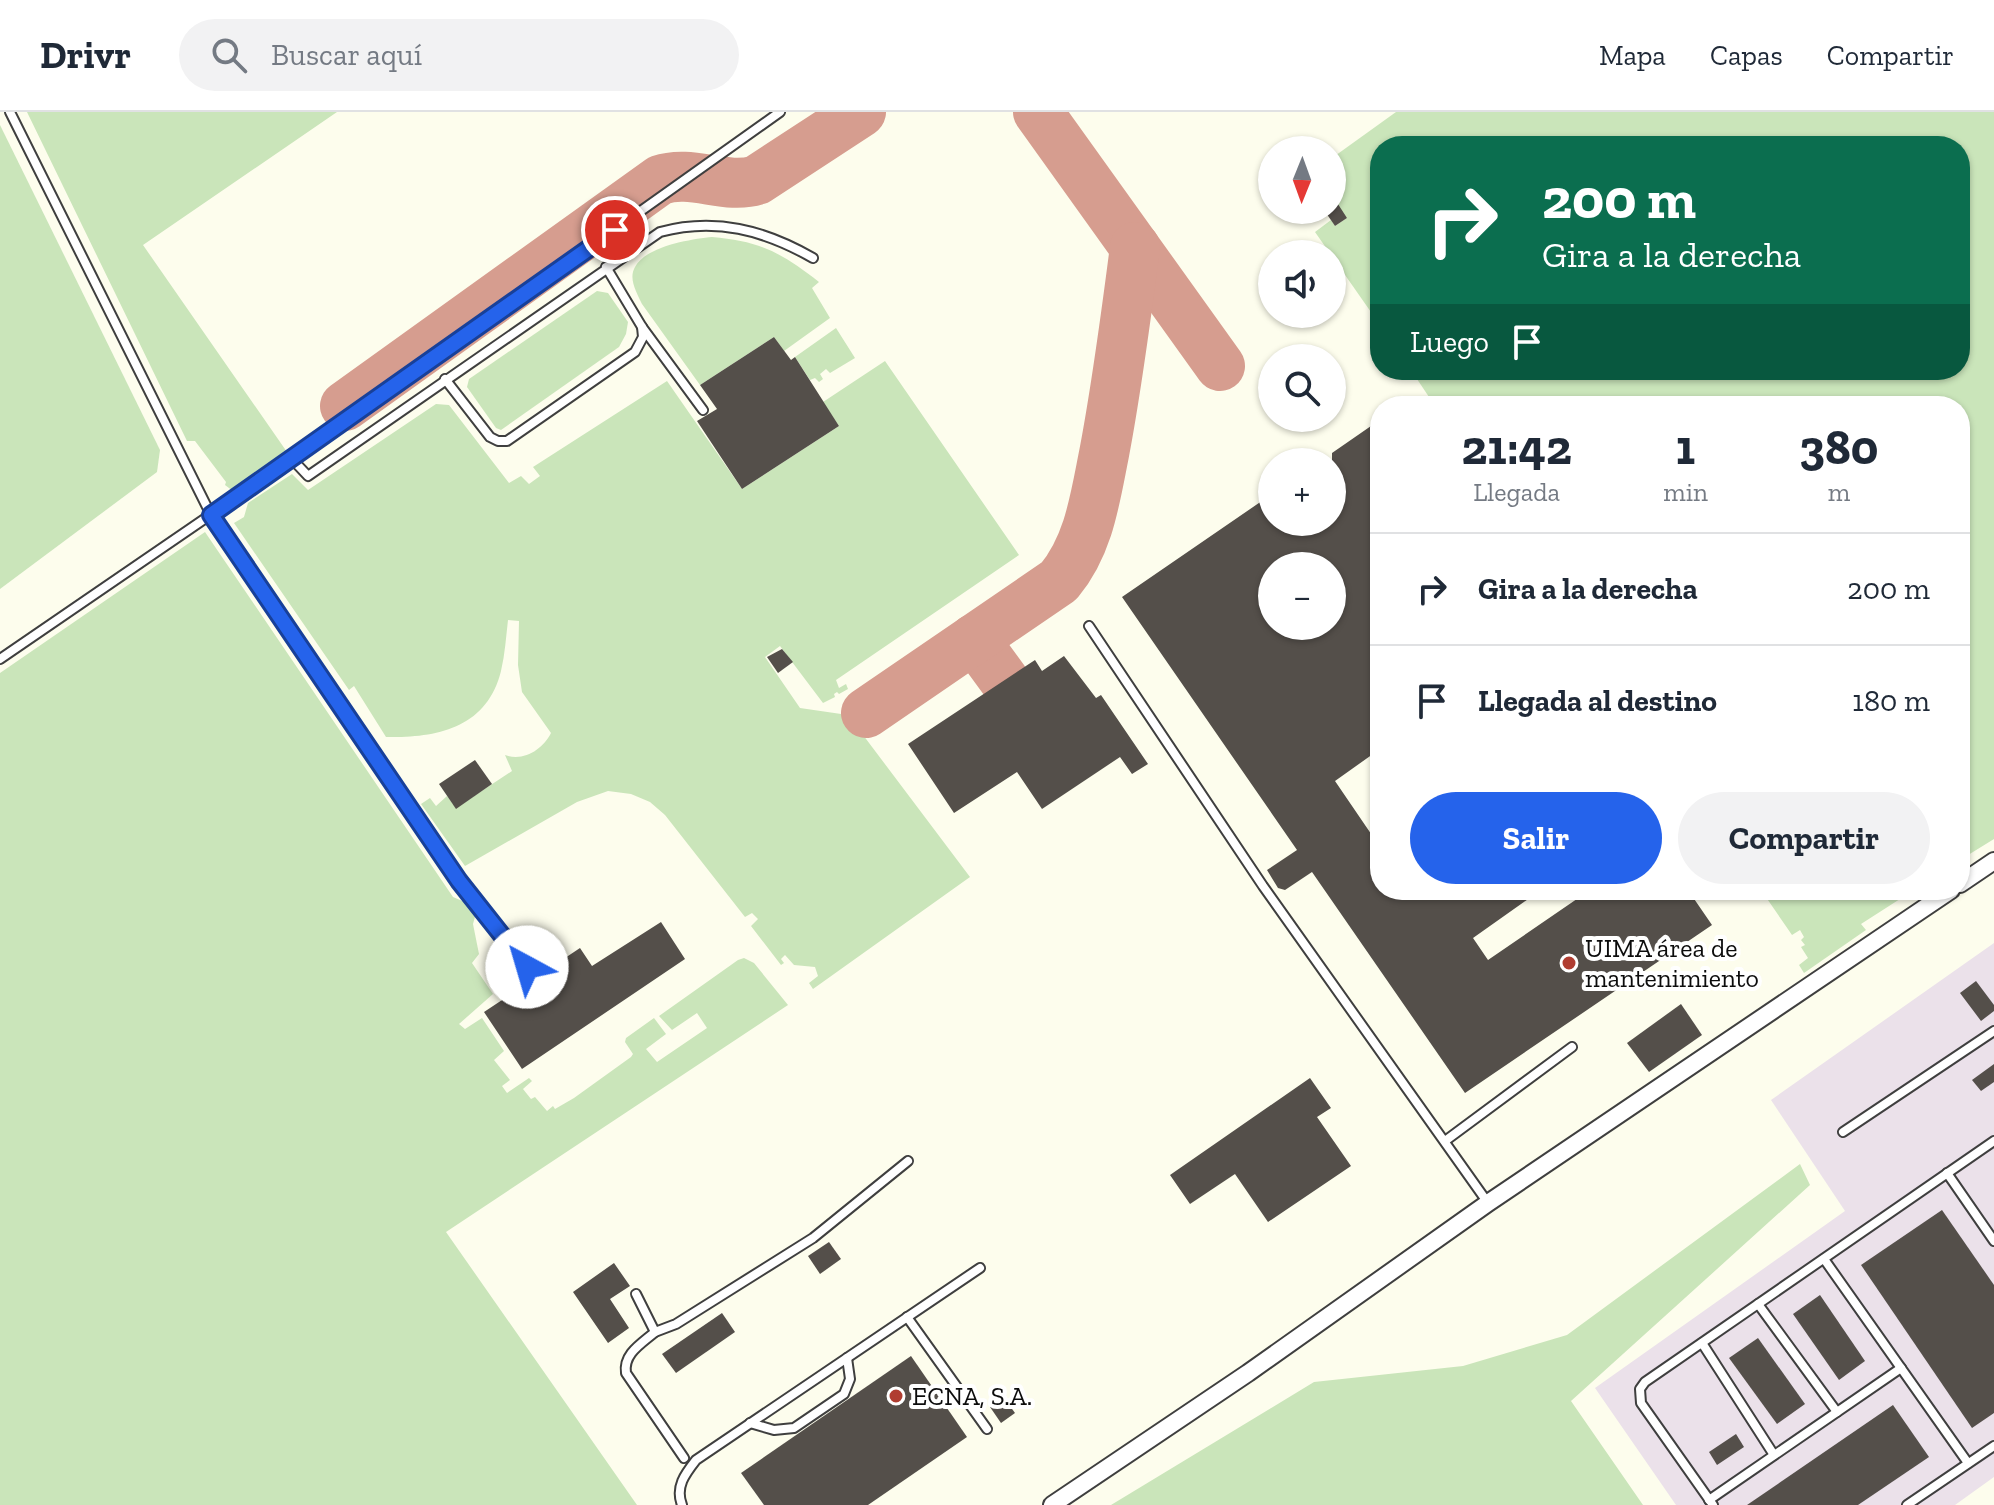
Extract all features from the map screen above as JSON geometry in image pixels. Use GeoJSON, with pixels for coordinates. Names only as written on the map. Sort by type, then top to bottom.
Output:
{"type":"FeatureCollection","features":[{"type":"Feature","properties":{"kind":"street"},"geometry":{"type":"LineString","coordinates":[[1970,877],[1994,861]]}},
{"type":"Feature","properties":{"kind":"street"},"geometry":{"type":"LineString","coordinates":[[1052,1505],[1248,1373],[1488,1203],[1936,900]]}},
{"type":"Feature","properties":{"kind":"lane"},"geometry":{"type":"LineString","coordinates":[[10,112],[211,515],[459,881],[527,967]]}},
{"type":"Feature","properties":{"kind":"lane"},"geometry":{"type":"LineString","coordinates":[[0,659],[292,459],[780,112]]}},
{"type":"Feature","properties":{"kind":"lane"},"geometry":{"type":"LineString","coordinates":[[292,459],[308,476],[660,232],[705,224],[733,226],[766,235],[813,258]]}},
{"type":"Feature","properties":{"kind":"lane"},"geometry":{"type":"LineString","coordinates":[[606,267],[642,327],[703,410]]}},
{"type":"Feature","properties":{"kind":"lane"},"geometry":{"type":"LineString","coordinates":[[445,379],[490,437],[507,441],[629,356],[642,343],[642,327]]}},
{"type":"Feature","properties":{"kind":"lane"},"geometry":{"type":"LineString","coordinates":[[629,356],[647,350],[660,353]]}},
{"type":"Feature","properties":{"kind":"lane"},"geometry":{"type":"LineString","coordinates":[[1089,626],[1263,886],[1488,1203]]}},
{"type":"Feature","properties":{"kind":"lane"},"geometry":{"type":"LineString","coordinates":[[1843,1132],[1994,1031]]}},
{"type":"Feature","properties":{"kind":"lane"},"geometry":{"type":"LineString","coordinates":[[1445,1141],[1572,1047]]}},
{"type":"Feature","properties":{"kind":"lane"},"geometry":{"type":"LineString","coordinates":[[1901,1368],[1711,1502],[1639,1396],[1645,1382],[1994,1141]]}},
{"type":"Feature","properties":{"kind":"lane"},"geometry":{"type":"LineString","coordinates":[[682,1505],[679,1496],[684,1458],[625,1367],[630,1354],[655,1332],[676,1324],[813,1238],[908,1161]]}},
{"type":"Feature","properties":{"kind":"lane"},"geometry":{"type":"LineString","coordinates":[[1947,1173],[1994,1241]]}},
{"type":"Feature","properties":{"kind":"lane"},"geometry":{"type":"LineString","coordinates":[[1824,1259],[1968,1463]]}},
{"type":"Feature","properties":{"kind":"lane"},"geometry":{"type":"LineString","coordinates":[[683,1476],[696,1460],[980,1268]]}},
{"type":"Feature","properties":{"kind":"lane"},"geometry":{"type":"LineString","coordinates":[[636,1294],[655,1332]]}},
{"type":"Feature","properties":{"kind":"lane"},"geometry":{"type":"LineString","coordinates":[[1758,1304],[1837,1412]]}},
{"type":"Feature","properties":{"kind":"lane"},"geometry":{"type":"LineString","coordinates":[[907,1317],[987,1429]]}},
{"type":"Feature","properties":{"kind":"lane"},"geometry":{"type":"LineString","coordinates":[[1702,1343],[1774,1455]]}},
{"type":"Feature","properties":{"kind":"lane"},"geometry":{"type":"LineString","coordinates":[[750,1423],[784,1431],[794,1428],[832,1403],[848,1388],[847,1358]]}},
{"type":"Feature","properties":{"kind":"lane"},"geometry":{"type":"LineString","coordinates":[[1907,1505],[1994,1446]]}},
{"type":"Feature","properties":{"kind":"lane"},"geometry":{"type":"LineString","coordinates":[[684,1458],[696,1460]]}},
{"type":"Feature","properties":{"kind":"shaded area"},"geometry":{"type":"Polygon","coordinates":[[[1994,943],[1994,1477],[1955,1505],[1676,1505],[1595,1388],[1845,1211],[1771,1100],[1994,943]]]}},
{"type":"Feature","properties":{"kind":"green space"},"geometry":{"type":"Polygon","coordinates":[[[27,112],[337,112],[143,245],[287,452],[233,491],[225,485],[226,482],[195,441],[187,441],[27,112]]]}},
{"type":"Feature","properties":{"kind":"green space"},"geometry":{"type":"Polygon","coordinates":[[[1396,112],[1994,112],[1994,839],[1970,854],[1970,396],[1428,396],[1418,380],[1970,380],[1970,136],[1370,136],[1370,311],[1346,276],[1346,240],[1321,240],[1315,232],[1326,224],[1346,224],[1346,148],[1396,112]]]}},
{"type":"Feature","properties":{"kind":"green space"},"geometry":{"type":"Polygon","coordinates":[[[0,125],[160,450],[157,472],[0,589],[0,125]]]}},
{"type":"Feature","properties":{"kind":"green space"},"geometry":{"type":"Polygon","coordinates":[[[712,237],[757,245],[793,263],[819,282],[812,288],[830,318],[784,351],[774,337],[700,385],[642,304],[632,276],[641,260],[659,249],[712,237]]]}},
{"type":"Feature","properties":{"kind":"green space"},"geometry":{"type":"Polygon","coordinates":[[[597,291],[608,293],[628,322],[619,347],[501,430],[496,428],[467,387],[469,379],[597,291]]]}},
{"type":"Feature","properties":{"kind":"green space"},"geometry":{"type":"Polygon","coordinates":[[[836,328],[855,358],[830,373],[826,369],[820,374],[823,379],[819,382],[815,378],[810,380],[795,357],[836,328]]]}},
{"type":"Feature","properties":{"kind":"green space"},"geometry":{"type":"Polygon","coordinates":[[[885,361],[1019,555],[836,680],[839,688],[846,684],[848,689],[839,694],[837,692],[835,697],[823,703],[780,646],[765,657],[800,708],[848,715],[970,877],[813,989],[809,983],[818,976],[815,967],[794,965],[785,955],[781,965],[751,926],[758,919],[752,913],[745,917],[665,815],[650,802],[631,794],[608,791],[577,802],[465,866],[421,804],[430,798],[436,806],[447,796],[456,808],[512,771],[505,755],[519,757],[532,753],[551,733],[522,692],[518,665],[519,621],[508,620],[501,671],[494,690],[472,717],[441,732],[386,737],[354,686],[349,690],[234,523],[244,517],[248,503],[292,474],[308,490],[436,404],[449,405],[509,483],[521,476],[529,484],[540,476],[533,467],[667,381],[742,489],[839,426],[823,402],[885,361]]]}},
{"type":"Feature","properties":{"kind":"green space"},"geometry":{"type":"Polygon","coordinates":[[[205,532],[453,897],[467,903],[476,913],[473,924],[479,954],[472,963],[493,994],[459,1024],[465,1029],[482,1018],[504,1051],[494,1060],[510,1080],[502,1086],[507,1093],[529,1078],[532,1081],[523,1089],[531,1099],[535,1097],[547,1111],[553,1106],[555,1109],[631,1057],[633,1054],[625,1042],[626,1038],[654,1018],[666,1034],[646,1049],[657,1062],[707,1028],[697,1013],[672,1030],[659,1016],[744,958],[754,963],[788,1005],[446,1232],[637,1505],[0,1505],[0,673],[205,532]]]}},
{"type":"Feature","properties":{"kind":"green space"},"geometry":{"type":"Polygon","coordinates":[[[1768,900],[1898,900],[1861,924],[1866,930],[1804,973],[1799,965],[1808,958],[1801,947],[1805,945],[1801,940],[1804,937],[1800,930],[1792,935],[1768,900]]]}},
{"type":"Feature","properties":{"kind":"green space"},"geometry":{"type":"Polygon","coordinates":[[[1800,1164],[1810,1185],[1571,1401],[1643,1505],[1111,1505],[1314,1382],[1463,1366],[1567,1335],[1800,1164]]]}},
{"type":"Feature","properties":{"kind":"building"},"geometry":{"type":"Polygon","coordinates":[[[774,337],[791,360],[795,357],[839,426],[742,489],[697,421],[717,409],[700,385],[774,337]]]}},
{"type":"Feature","properties":{"kind":"building"},"geometry":{"type":"Polygon","coordinates":[[[1370,427],[1370,756],[1335,781],[1370,832],[1370,900],[1527,900],[1473,938],[1488,960],[1575,900],[1695,900],[1712,925],[1465,1093],[1312,872],[1285,890],[1278,888],[1267,870],[1297,850],[1122,597],[1258,504],[1258,536],[1346,536],[1346,448],[1339,448],[1370,427]]]}},
{"type":"Feature","properties":{"kind":"building"},"geometry":{"type":"Polygon","coordinates":[[[782,649],[793,662],[778,673],[767,657],[782,649]]]}},
{"type":"Feature","properties":{"kind":"building"},"geometry":{"type":"Polygon","coordinates":[[[1064,656],[1096,698],[1101,695],[1148,764],[1132,774],[1120,757],[1042,809],[1017,772],[954,813],[908,744],[1035,660],[1042,671],[1064,656]]]}},
{"type":"Feature","properties":{"kind":"building"},"geometry":{"type":"Polygon","coordinates":[[[475,760],[492,784],[456,809],[439,784],[475,760]]]}},
{"type":"Feature","properties":{"kind":"building"},"geometry":{"type":"Polygon","coordinates":[[[661,922],[685,959],[522,1069],[484,1012],[580,948],[592,966],[661,922]]]}},
{"type":"Feature","properties":{"kind":"building"},"geometry":{"type":"Polygon","coordinates":[[[1976,981],[1994,1005],[1994,1011],[1981,1021],[1960,993],[1976,981]]]}},
{"type":"Feature","properties":{"kind":"building"},"geometry":{"type":"Polygon","coordinates":[[[1681,1004],[1702,1035],[1649,1072],[1627,1043],[1681,1004]]]}},
{"type":"Feature","properties":{"kind":"building"},"geometry":{"type":"Polygon","coordinates":[[[1994,1064],[1994,1082],[1981,1091],[1972,1080],[1994,1064]]]}},
{"type":"Feature","properties":{"kind":"building"},"geometry":{"type":"Polygon","coordinates":[[[1310,1078],[1331,1108],[1317,1117],[1351,1166],[1268,1222],[1235,1174],[1190,1204],[1170,1175],[1310,1078]]]}},
{"type":"Feature","properties":{"kind":"building"},"geometry":{"type":"Polygon","coordinates":[[[1942,1210],[1994,1285],[1994,1413],[1972,1428],[1861,1265],[1942,1210]]]}},
{"type":"Feature","properties":{"kind":"building"},"geometry":{"type":"Polygon","coordinates":[[[829,1242],[841,1259],[820,1274],[808,1256],[829,1242]]]}},
{"type":"Feature","properties":{"kind":"building"},"geometry":{"type":"Polygon","coordinates":[[[614,1263],[630,1286],[610,1299],[629,1328],[608,1343],[573,1292],[614,1263]]]}},
{"type":"Feature","properties":{"kind":"building"},"geometry":{"type":"Polygon","coordinates":[[[1820,1295],[1865,1361],[1839,1380],[1793,1314],[1820,1295]]]}},
{"type":"Feature","properties":{"kind":"building"},"geometry":{"type":"Polygon","coordinates":[[[722,1313],[735,1332],[676,1373],[662,1354],[722,1313]]]}},
{"type":"Feature","properties":{"kind":"building"},"geometry":{"type":"Polygon","coordinates":[[[1758,1338],[1805,1404],[1777,1424],[1729,1358],[1758,1338]]]}},
{"type":"Feature","properties":{"kind":"building","name":"ECNA, S.A."},"geometry":{"type":"Polygon","coordinates":[[[911,1356],[967,1437],[868,1505],[764,1505],[741,1473],[911,1356]]]}},
{"type":"Feature","properties":{"kind":"building"},"geometry":{"type":"Polygon","coordinates":[[[1004,1398],[1015,1413],[1001,1423],[990,1407],[1004,1398]]]}},
{"type":"Feature","properties":{"kind":"building"},"geometry":{"type":"Polygon","coordinates":[[[1893,1405],[1929,1457],[1858,1505],[1747,1505],[1893,1405]]]}},
{"type":"Feature","properties":{"kind":"building"},"geometry":{"type":"Polygon","coordinates":[[[1736,1434],[1744,1447],[1717,1465],[1709,1452],[1736,1434]]]}},
{"type":"Feature","properties":{"kind":"taxiway"},"geometry":{"type":"LineString","coordinates":[[345,406],[660,180],[672,177],[733,183],[757,180],[861,112]]}},
{"type":"Feature","properties":{"kind":"taxiway"},"geometry":{"type":"LineString","coordinates":[[1038,112],[1220,366]]}},
{"type":"Feature","properties":{"kind":"taxiway"},"geometry":{"type":"LineString","coordinates":[[866,713],[1059,581],[1069,567],[1084,537],[1097,488],[1109,428],[1135,247]]}},
{"type":"Feature","properties":{"kind":"taxiway"},"geometry":{"type":"LineString","coordinates":[[974,639],[1004,680]]}},
{"type":"Feature","properties":{"kind":"place","name":"UIMA área de mantenimiento"},"geometry":{"type":"Point","coordinates":[1569,963]}},
{"type":"Feature","properties":{"kind":"place","name":"ECNA, S.A."},"geometry":{"type":"Point","coordinates":[896,1396]}},
{"type":"Feature","properties":{"kind":"route"},"geometry":{"type":"LineString","coordinates":[[527,967],[459,881],[211,515],[615,230]]}}]}
